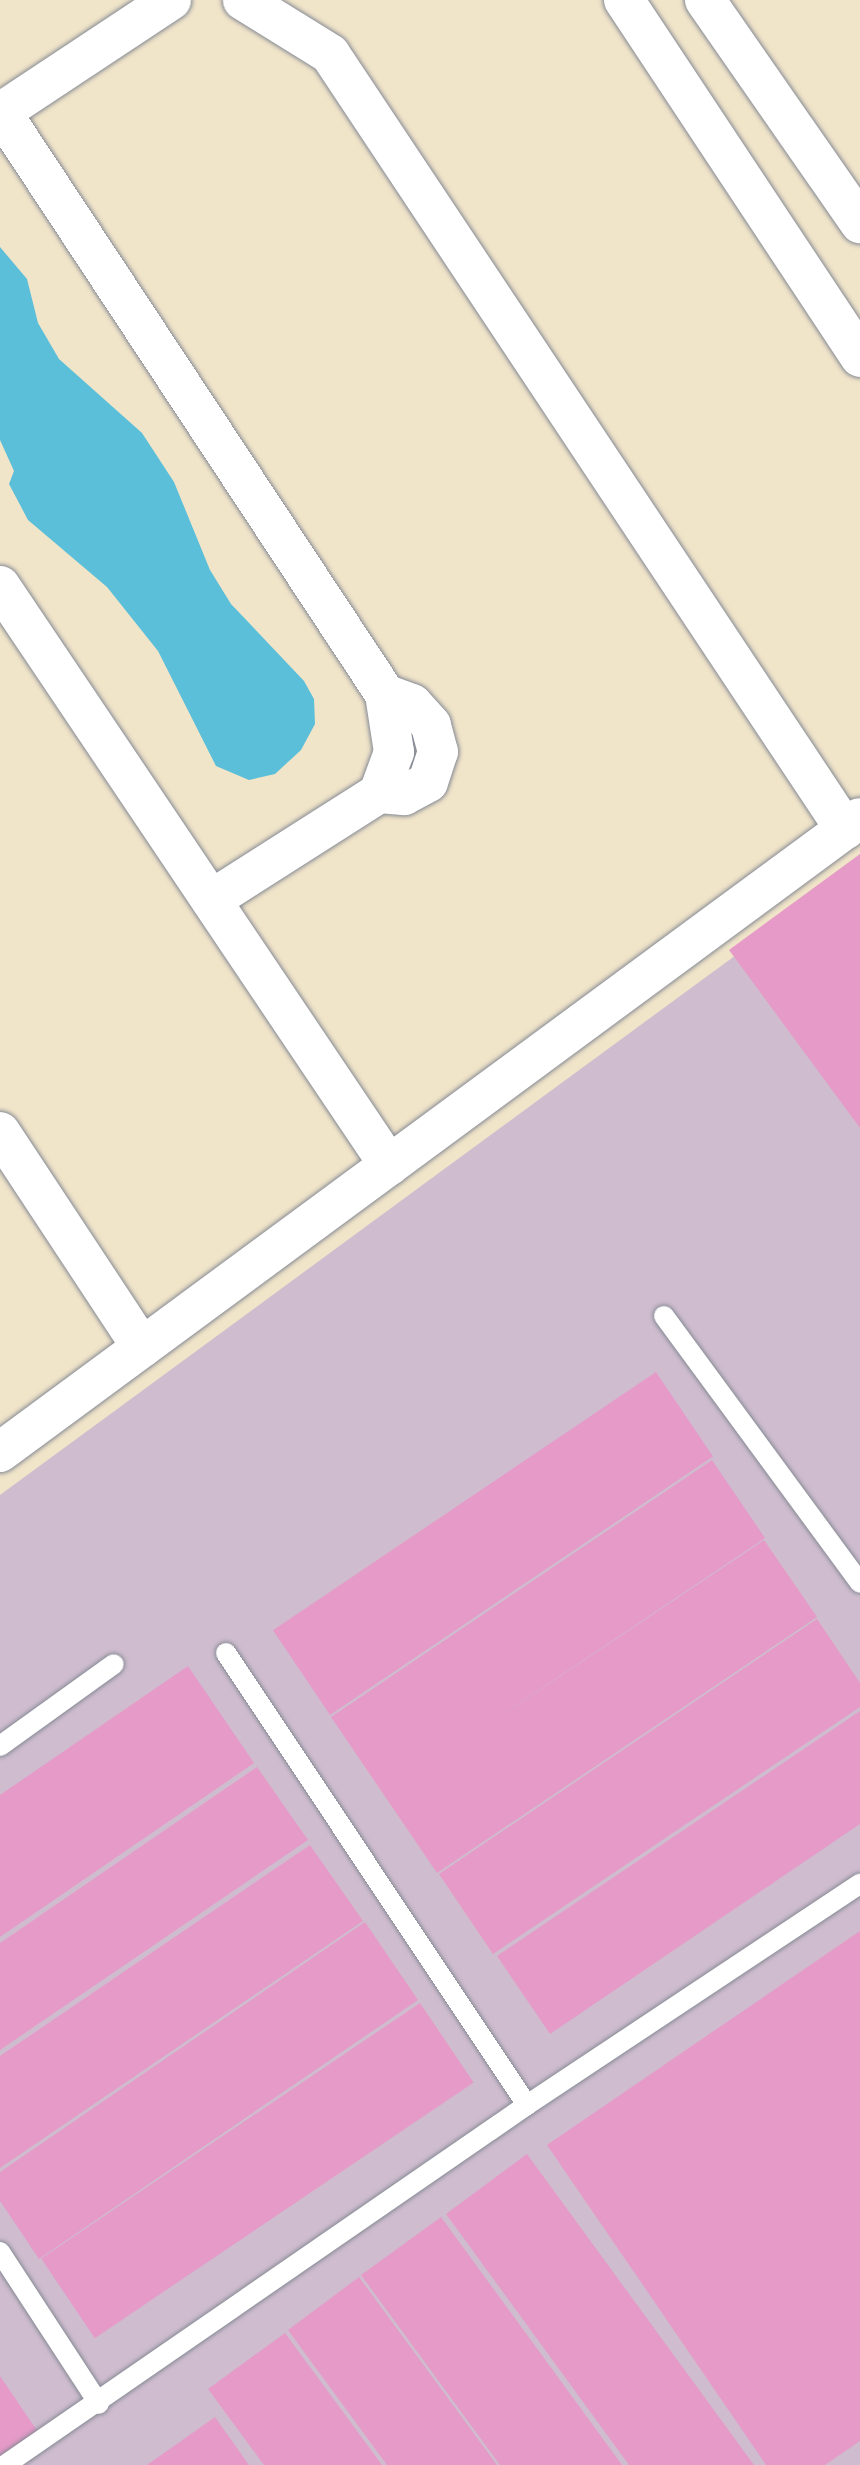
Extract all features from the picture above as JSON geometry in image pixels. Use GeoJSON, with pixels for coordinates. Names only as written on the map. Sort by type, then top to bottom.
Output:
{"type":"FeatureCollection","features":[{"type":"Feature","properties":{"kind":"street"},"geometry":{"type":"LineString","coordinates":[[171,0],[0,112],[385,694],[412,704],[431,725],[438,752],[428,782],[404,795],[379,793],[211,900]]}},
{"type":"Feature","properties":{"kind":"street"},"geometry":{"type":"LineString","coordinates":[[0,1452],[852,824],[330,54],[243,0]]}},
{"type":"Feature","properties":{"kind":"street"},"geometry":{"type":"LineString","coordinates":[[624,0],[860,357]]}},
{"type":"Feature","properties":{"kind":"street"},"geometry":{"type":"LineString","coordinates":[[705,0],[860,223]]}},
{"type":"Feature","properties":{"kind":"street"},"geometry":{"type":"LineString","coordinates":[[0,586],[389,1165]]}},
{"type":"Feature","properties":{"kind":"street"},"geometry":{"type":"LineString","coordinates":[[0,1132],[142,1347]]}},
{"type":"Feature","properties":{"kind":"lane"},"geometry":{"type":"LineString","coordinates":[[664,1316],[860,1583]]}},
{"type":"Feature","properties":{"kind":"lane"},"geometry":{"type":"LineString","coordinates":[[226,1653],[527,2105]]}},
{"type":"Feature","properties":{"kind":"lane"},"geometry":{"type":"LineString","coordinates":[[0,1746],[114,1664]]}},
{"type":"Feature","properties":{"kind":"lane"},"geometry":{"type":"LineString","coordinates":[[5,2465],[99,2404],[527,2105],[860,1884]]}},
{"type":"Feature","properties":{"kind":"lane"},"geometry":{"type":"LineString","coordinates":[[0,2252],[99,2404]]}},
{"type":"Feature","properties":{"kind":"shaded area"},"geometry":{"type":"Polygon","coordinates":[[[860,864],[860,2465],[0,2465],[0,1495],[860,864]]]}},
{"type":"Feature","properties":{"kind":"water"},"geometry":{"type":"Polygon","coordinates":[[[0,247],[27,279],[38,323],[59,359],[142,433],[174,482],[210,570],[231,604],[304,681],[314,699],[315,724],[301,750],[275,774],[249,780],[216,766],[158,651],[107,587],[28,520],[9,484],[14,471],[0,440],[0,247]]]}},
{"type":"Feature","properties":{"kind":"building"},"geometry":{"type":"Polygon","coordinates":[[[860,854],[860,1128],[729,950],[860,854]]]}},
{"type":"Feature","properties":{"kind":"building"},"geometry":{"type":"Polygon","coordinates":[[[656,1372],[713,1457],[330,1715],[273,1630],[656,1372]]]}},
{"type":"Feature","properties":{"kind":"building"},"geometry":{"type":"Polygon","coordinates":[[[712,1460],[765,1538],[481,1729],[764,1540],[817,1617],[437,1873],[331,1717],[712,1460]]]}},
{"type":"Feature","properties":{"kind":"building"},"geometry":{"type":"Polygon","coordinates":[[[817,1619],[860,1683],[860,1707],[493,1954],[439,1874],[817,1619]]]}},
{"type":"Feature","properties":{"kind":"building"},"geometry":{"type":"Polygon","coordinates":[[[188,1666],[254,1763],[0,1937],[0,1795],[188,1666]]]}},
{"type":"Feature","properties":{"kind":"building"},"geometry":{"type":"Polygon","coordinates":[[[860,1711],[860,1824],[550,2034],[497,1956],[860,1711]]]}},
{"type":"Feature","properties":{"kind":"building"},"geometry":{"type":"Polygon","coordinates":[[[257,1767],[308,1840],[0,2050],[0,1943],[257,1767]]]}},
{"type":"Feature","properties":{"kind":"building"},"geometry":{"type":"Polygon","coordinates":[[[310,1845],[363,1921],[0,2168],[0,2056],[310,1845]]]}},
{"type":"Feature","properties":{"kind":"building"},"geometry":{"type":"Polygon","coordinates":[[[365,1922],[418,2000],[39,2259],[0,2201],[0,2172],[365,1922]]]}},
{"type":"Feature","properties":{"kind":"building"},"geometry":{"type":"Polygon","coordinates":[[[860,1931],[860,2441],[825,2465],[766,2465],[547,2145],[860,1931]]]}},
{"type":"Feature","properties":{"kind":"building"},"geometry":{"type":"Polygon","coordinates":[[[420,2003],[474,2083],[95,2338],[41,2259],[420,2003]]]}},
{"type":"Feature","properties":{"kind":"building"},"geometry":{"type":"Polygon","coordinates":[[[527,2154],[754,2465],[629,2465],[446,2214],[527,2154]]]}},
{"type":"Feature","properties":{"kind":"building"},"geometry":{"type":"Polygon","coordinates":[[[441,2217],[622,2465],[500,2465],[361,2275],[441,2217]]]}},
{"type":"Feature","properties":{"kind":"building"},"geometry":{"type":"Polygon","coordinates":[[[359,2277],[497,2465],[387,2465],[288,2330],[359,2277]]]}},
{"type":"Feature","properties":{"kind":"building"},"geometry":{"type":"Polygon","coordinates":[[[285,2333],[382,2465],[264,2465],[208,2389],[285,2333]]]}},
{"type":"Feature","properties":{"kind":"building"},"geometry":{"type":"Polygon","coordinates":[[[0,2376],[38,2432],[0,2457],[0,2376]]]}},
{"type":"Feature","properties":{"kind":"building"},"geometry":{"type":"Polygon","coordinates":[[[215,2417],[249,2465],[147,2465],[215,2417]]]}}]}
